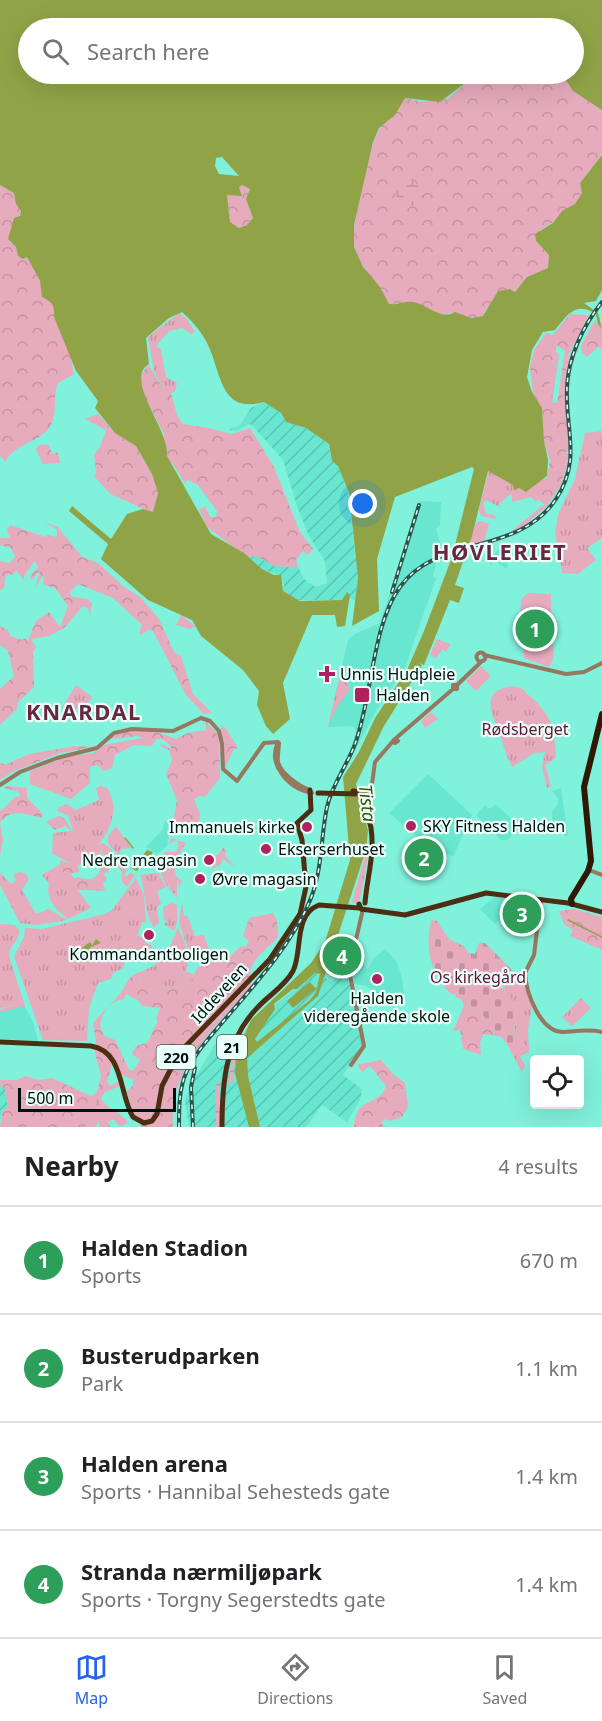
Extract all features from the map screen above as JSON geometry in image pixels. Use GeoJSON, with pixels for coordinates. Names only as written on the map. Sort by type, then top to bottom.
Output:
{"type":"FeatureCollection","features":[{"type":"Feature","properties":{"kind":"highway"},"geometry":{"type":"LineString","coordinates":[[572,901],[588,871],[591,856],[584,787],[602,714]]}},
{"type":"Feature","properties":{"kind":"main road"},"geometry":{"type":"LineString","coordinates":[[314,792],[363,794],[372,834],[362,906],[402,912],[454,901],[484,889],[540,900],[572,901],[599,912]]}},
{"type":"Feature","properties":{"kind":"main road","name":"Iddeveien"},"geometry":{"type":"LineString","coordinates":[[0,1042],[91,1046],[104,1049],[115,1063],[133,1117],[141,1123],[152,1121],[157,1114],[162,1086],[179,1053],[197,1038],[210,1019],[272,956],[298,918],[306,896],[302,840],[297,822],[311,808],[314,792]]}},
{"type":"Feature","properties":{"kind":"main road","name":"21"},"geometry":{"type":"LineString","coordinates":[[222,1127],[224,1078],[233,1043],[251,1014],[286,981],[296,964],[300,930],[310,912],[319,905],[362,906]]}},
{"type":"Feature","properties":{"kind":"street"},"geometry":{"type":"LineString","coordinates":[[363,794],[372,781],[374,764],[388,747],[453,689],[457,689],[457,685],[482,659],[493,656],[566,674],[584,672],[602,663]]}},
{"type":"Feature","properties":{"kind":"street"},"geometry":{"type":"LineString","coordinates":[[0,785],[20,772],[57,758],[92,750],[120,731],[173,731],[199,718],[210,721],[219,731],[222,744],[222,766],[237,781],[267,742],[278,742],[280,767],[296,782],[314,792]]}},
{"type":"Feature","properties":{"kind":"street"},"geometry":{"type":"LineString","coordinates":[[588,871],[602,875]]}},
{"type":"Feature","properties":{"kind":"street"},"geometry":{"type":"LineString","coordinates":[[540,900],[531,961],[526,970],[525,980],[536,1007],[546,1023],[564,1032],[602,1032]]}},
{"type":"Feature","properties":{"kind":"street"},"geometry":{"type":"LineString","coordinates":[[351,1065],[364,1046],[349,970],[362,906]]}},
{"type":"Feature","properties":{"kind":"shaded area"},"geometry":{"type":"Polygon","coordinates":[[[0,0],[602,0],[602,110],[573,91],[568,84],[584,84],[584,18],[18,18],[18,84],[464,84],[440,102],[405,98],[395,115],[379,128],[373,142],[354,225],[354,247],[363,267],[380,287],[389,304],[413,302],[444,315],[455,312],[471,318],[483,316],[498,291],[510,289],[515,292],[527,277],[548,268],[549,255],[536,241],[535,234],[553,223],[562,211],[575,204],[582,193],[580,183],[602,155],[602,290],[596,301],[584,303],[598,313],[602,329],[598,324],[596,314],[589,310],[578,309],[568,314],[555,330],[543,332],[532,350],[527,377],[532,392],[542,408],[548,460],[547,476],[526,492],[519,488],[514,490],[513,485],[488,471],[472,536],[455,585],[464,588],[459,603],[450,600],[424,665],[420,663],[422,665],[384,726],[356,784],[368,831],[366,850],[318,996],[247,1058],[248,1076],[260,1127],[249,1127],[235,1073],[236,1055],[251,1020],[311,963],[325,942],[350,860],[343,777],[359,752],[375,718],[407,670],[424,631],[452,557],[474,469],[472,467],[395,497],[377,559],[379,611],[352,626],[358,578],[349,493],[338,466],[332,461],[329,444],[306,428],[286,422],[281,413],[264,402],[249,404],[238,402],[230,396],[219,376],[206,341],[182,312],[169,318],[146,338],[149,364],[142,371],[141,381],[144,393],[162,433],[167,456],[211,534],[244,553],[262,569],[274,575],[281,575],[283,591],[300,601],[342,600],[347,592],[350,595],[345,626],[337,627],[335,615],[312,615],[283,683],[290,719],[273,734],[266,726],[257,705],[259,691],[243,670],[201,636],[192,620],[148,600],[101,559],[108,544],[69,511],[72,506],[111,539],[127,514],[143,509],[153,512],[158,493],[152,474],[136,446],[115,433],[95,408],[98,401],[76,371],[54,317],[52,304],[42,297],[40,281],[27,257],[23,259],[18,256],[16,247],[8,239],[14,218],[20,216],[21,211],[16,204],[14,193],[0,185],[0,0]],[[222,157],[216,158],[215,166],[219,174],[239,176],[222,157]],[[242,185],[239,187],[242,196],[227,195],[230,222],[239,228],[247,225],[253,218],[246,199],[250,189],[242,185]],[[315,973],[297,989],[293,989],[274,1004],[275,1009],[255,1039],[257,1042],[310,1000],[316,992],[320,974],[315,973]]]}},
{"type":"Feature","properties":{"kind":"shaded area"},"geometry":{"type":"Polygon","coordinates":[[[264,402],[281,413],[285,421],[306,428],[329,444],[330,455],[338,465],[348,493],[358,578],[355,600],[349,598],[347,593],[342,600],[298,600],[283,591],[284,585],[279,575],[261,569],[247,557],[256,556],[275,566],[298,567],[304,579],[316,587],[327,583],[325,561],[309,536],[283,460],[253,426],[249,424],[236,431],[228,430],[240,425],[251,408],[264,402]]]}},
{"type":"Feature","properties":{"kind":"shaded area"},"geometry":{"type":"Polygon","coordinates":[[[420,501],[441,502],[440,525],[436,529],[441,545],[433,576],[436,578],[405,668],[377,709],[346,767],[343,765],[352,749],[356,730],[352,726],[328,727],[348,640],[355,634],[380,623],[420,501]]]}},
{"type":"Feature","properties":{"kind":"shaded area"},"geometry":{"type":"Polygon","coordinates":[[[507,549],[510,552],[507,569],[495,561],[491,565],[487,561],[498,550],[507,549]]]}},
{"type":"Feature","properties":{"kind":"shaded area"},"geometry":{"type":"Polygon","coordinates":[[[428,774],[472,815],[453,857],[421,840],[389,813],[428,774]]]}},
{"type":"Feature","properties":{"kind":"shaded area"},"geometry":{"type":"Polygon","coordinates":[[[561,788],[568,836],[565,836],[552,819],[552,812],[558,804],[558,798],[552,791],[561,788]]]}},
{"type":"Feature","properties":{"kind":"shaded area"},"geometry":{"type":"Polygon","coordinates":[[[495,804],[520,826],[508,840],[501,840],[476,815],[485,805],[490,809],[495,804]]]}},
{"type":"Feature","properties":{"kind":"shaded area"},"geometry":{"type":"Polygon","coordinates":[[[164,821],[170,823],[167,846],[157,854],[146,847],[163,829],[164,821]]]}},
{"type":"Feature","properties":{"kind":"shaded area"},"geometry":{"type":"Polygon","coordinates":[[[147,850],[153,852],[150,858],[144,861],[137,871],[132,869],[139,859],[144,858],[143,855],[147,850]]]}},
{"type":"Feature","properties":{"kind":"shaded area"},"geometry":{"type":"Polygon","coordinates":[[[496,896],[531,902],[532,912],[520,926],[508,912],[495,924],[480,909],[496,896]]]}},
{"type":"Feature","properties":{"kind":"shaded area"},"geometry":{"type":"Polygon","coordinates":[[[96,939],[101,943],[91,947],[87,952],[85,950],[85,956],[69,957],[69,954],[91,942],[92,946],[96,939]]]}},
{"type":"Feature","properties":{"kind":"shaded area","name":"Halden videregående skole"},"geometry":{"type":"Polygon","coordinates":[[[385,949],[397,962],[402,978],[404,993],[395,1008],[367,986],[354,984],[353,960],[363,962],[367,970],[373,959],[385,949]]]}},
{"type":"Feature","properties":{"kind":"shaded area"},"geometry":{"type":"Polygon","coordinates":[[[344,969],[350,985],[362,1046],[343,1075],[362,1089],[360,1100],[347,1122],[322,1105],[306,1127],[189,1127],[185,1101],[189,1088],[214,1046],[225,1038],[239,1042],[254,1037],[274,1006],[315,972],[332,982],[344,969]]]}},
{"type":"Feature","properties":{"kind":"shaded area"},"geometry":{"type":"Polygon","coordinates":[[[310,982],[316,989],[293,1008],[287,1001],[310,982]]]}},
{"type":"Feature","properties":{"kind":"shaded area"},"geometry":{"type":"Polygon","coordinates":[[[24,1005],[33,1022],[38,1041],[0,1039],[0,1010],[24,1005]]]}},
{"type":"Feature","properties":{"kind":"shaded area"},"geometry":{"type":"Polygon","coordinates":[[[0,1085],[5,1088],[8,1107],[2,1112],[0,1121],[0,1085]]]}},
{"type":"Feature","properties":{"kind":"green space"},"geometry":{"type":"Polygon","coordinates":[[[465,84],[569,84],[574,91],[602,110],[602,155],[580,183],[582,192],[580,197],[571,208],[540,230],[536,241],[549,255],[548,268],[527,277],[515,292],[513,291],[487,308],[483,316],[468,318],[454,313],[439,314],[424,307],[404,303],[389,304],[364,269],[354,245],[355,223],[366,168],[379,130],[405,98],[421,102],[447,99],[465,84]]]}},
{"type":"Feature","properties":{"kind":"green space"},"geometry":{"type":"Polygon","coordinates":[[[405,176],[418,185],[422,191],[423,200],[418,205],[408,206],[396,196],[395,184],[400,177],[405,176]]]}},
{"type":"Feature","properties":{"kind":"green space"},"geometry":{"type":"Polygon","coordinates":[[[0,185],[14,193],[21,211],[10,242],[16,247],[18,256],[24,259],[27,257],[40,281],[43,297],[51,301],[55,309],[54,317],[70,352],[74,374],[58,383],[53,419],[48,429],[20,447],[5,462],[0,456],[0,185]]]}},
{"type":"Feature","properties":{"kind":"green space"},"geometry":{"type":"Polygon","coordinates":[[[242,185],[250,189],[246,199],[253,218],[246,226],[239,228],[230,223],[227,195],[242,195],[239,187],[242,185]]]}},
{"type":"Feature","properties":{"kind":"green space"},"geometry":{"type":"Polygon","coordinates":[[[179,313],[186,318],[195,332],[191,334],[182,328],[169,331],[156,346],[161,349],[166,377],[177,383],[175,391],[171,393],[169,389],[165,392],[154,371],[148,337],[179,313]]]}},
{"type":"Feature","properties":{"kind":"green space"},"geometry":{"type":"Polygon","coordinates":[[[570,314],[589,315],[565,362],[567,370],[562,398],[567,408],[569,450],[565,453],[570,455],[561,485],[546,507],[530,489],[547,478],[550,461],[544,441],[542,408],[533,393],[530,368],[534,350],[546,333],[553,335],[570,314]],[[557,345],[549,380],[552,402],[557,403],[565,351],[557,345]]]}},
{"type":"Feature","properties":{"kind":"green space"},"geometry":{"type":"Polygon","coordinates":[[[595,320],[602,329],[602,350],[599,346],[587,357],[582,352],[581,346],[595,320]]]}},
{"type":"Feature","properties":{"kind":"green space"},"geometry":{"type":"Polygon","coordinates":[[[574,349],[566,383],[567,408],[562,398],[567,370],[565,362],[574,349]]]}},
{"type":"Feature","properties":{"kind":"green space"},"geometry":{"type":"Polygon","coordinates":[[[556,351],[559,355],[552,403],[549,380],[556,351]]]}},
{"type":"Feature","properties":{"kind":"green space"},"geometry":{"type":"Polygon","coordinates":[[[148,364],[165,392],[170,389],[177,415],[183,424],[231,434],[250,428],[274,467],[300,532],[313,549],[308,555],[303,551],[296,560],[298,567],[275,566],[256,556],[247,557],[207,527],[199,510],[205,506],[210,517],[216,517],[217,511],[198,485],[188,480],[185,483],[172,463],[164,458],[164,434],[141,389],[139,379],[148,364]]]}},
{"type":"Feature","properties":{"kind":"green space"},"geometry":{"type":"Polygon","coordinates":[[[98,414],[115,433],[136,446],[152,474],[158,493],[153,513],[110,494],[94,476],[96,473],[94,455],[100,447],[106,430],[85,419],[98,414]]]}},
{"type":"Feature","properties":{"kind":"green space"},"geometry":{"type":"Polygon","coordinates":[[[602,431],[602,538],[587,548],[596,560],[578,574],[562,573],[555,533],[558,515],[575,479],[585,433],[602,431]]]}},
{"type":"Feature","properties":{"kind":"green space"},"geometry":{"type":"Polygon","coordinates":[[[39,445],[49,445],[52,454],[58,452],[60,463],[43,464],[36,449],[39,445]]]}},
{"type":"Feature","properties":{"kind":"green space"},"geometry":{"type":"Polygon","coordinates":[[[489,470],[524,491],[530,489],[540,498],[536,502],[531,497],[512,502],[512,493],[500,503],[500,507],[486,500],[483,503],[486,514],[495,515],[496,519],[481,516],[479,509],[489,470]]]}},
{"type":"Feature","properties":{"kind":"green space"},"geometry":{"type":"Polygon","coordinates":[[[543,505],[546,507],[525,525],[508,534],[543,505]]]}},
{"type":"Feature","properties":{"kind":"green space"},"geometry":{"type":"Polygon","coordinates":[[[481,521],[489,524],[483,544],[468,547],[476,523],[481,521]]]}},
{"type":"Feature","properties":{"kind":"green space"},"geometry":{"type":"Polygon","coordinates":[[[45,522],[58,527],[82,557],[98,563],[123,586],[140,597],[159,619],[174,652],[181,656],[193,694],[212,713],[204,714],[186,695],[153,631],[150,629],[141,635],[139,632],[142,625],[113,598],[78,584],[70,592],[72,597],[88,599],[92,603],[90,615],[88,608],[83,606],[64,628],[49,636],[31,639],[36,647],[33,652],[34,687],[18,702],[17,709],[0,725],[0,689],[14,676],[8,651],[0,645],[0,626],[8,630],[10,636],[22,640],[26,638],[27,642],[36,621],[49,612],[60,627],[68,606],[55,588],[44,585],[43,575],[35,588],[40,571],[31,580],[30,576],[38,567],[35,561],[24,576],[24,581],[16,570],[14,574],[6,575],[4,588],[0,590],[0,561],[10,563],[15,556],[11,548],[0,545],[0,538],[10,538],[7,530],[10,525],[46,537],[48,535],[57,537],[57,530],[45,522]]]}},
{"type":"Feature","properties":{"kind":"green space"},"geometry":{"type":"Polygon","coordinates":[[[528,593],[551,594],[552,645],[554,646],[553,659],[549,667],[524,658],[523,647],[520,644],[521,599],[528,593]]]}},
{"type":"Feature","properties":{"kind":"green space"},"geometry":{"type":"Polygon","coordinates":[[[181,615],[195,626],[190,629],[176,625],[181,615]]]}},
{"type":"Feature","properties":{"kind":"green space"},"geometry":{"type":"Polygon","coordinates":[[[437,639],[450,644],[446,652],[443,649],[436,658],[430,655],[437,639]]]}},
{"type":"Feature","properties":{"kind":"green space"},"geometry":{"type":"Polygon","coordinates":[[[481,666],[491,676],[476,691],[466,681],[481,666]]]}},
{"type":"Feature","properties":{"kind":"green space"},"geometry":{"type":"Polygon","coordinates":[[[339,679],[346,681],[350,689],[337,707],[328,727],[339,679]]]}},
{"type":"Feature","properties":{"kind":"green space"},"geometry":{"type":"Polygon","coordinates":[[[76,685],[92,697],[83,710],[62,708],[76,685]]]}},
{"type":"Feature","properties":{"kind":"green space","name":"Rødsberget"},"geometry":{"type":"Polygon","coordinates":[[[512,686],[523,689],[535,700],[551,723],[556,758],[545,765],[551,786],[547,788],[542,767],[545,752],[534,753],[512,767],[493,717],[491,703],[495,692],[512,686]]]}},
{"type":"Feature","properties":{"kind":"green space"},"geometry":{"type":"Polygon","coordinates":[[[431,712],[438,719],[425,728],[421,721],[431,712]]]}},
{"type":"Feature","properties":{"kind":"green space"},"geometry":{"type":"Polygon","coordinates":[[[206,722],[219,735],[220,778],[205,797],[200,796],[194,799],[200,814],[199,821],[189,829],[171,833],[177,800],[166,774],[172,760],[169,750],[160,746],[163,744],[170,749],[171,746],[162,739],[156,739],[152,746],[134,745],[115,755],[112,768],[104,771],[97,765],[90,767],[90,783],[71,799],[30,784],[30,771],[66,757],[94,753],[104,745],[143,738],[138,736],[110,739],[117,734],[143,730],[175,739],[188,733],[206,730],[206,722]]]}},
{"type":"Feature","properties":{"kind":"green space"},"geometry":{"type":"Polygon","coordinates":[[[221,725],[227,730],[238,748],[234,749],[225,768],[221,725]]]}},
{"type":"Feature","properties":{"kind":"green space"},"geometry":{"type":"Polygon","coordinates":[[[76,746],[94,747],[60,753],[12,772],[0,780],[0,762],[5,765],[29,754],[76,746]]]}},
{"type":"Feature","properties":{"kind":"green space"},"geometry":{"type":"Polygon","coordinates":[[[6,786],[27,788],[27,798],[43,814],[41,818],[13,814],[4,818],[0,823],[0,809],[1,811],[15,797],[21,796],[18,791],[4,788],[6,786]]]}},
{"type":"Feature","properties":{"kind":"green space"},"geometry":{"type":"Polygon","coordinates":[[[101,786],[107,788],[111,795],[113,810],[107,832],[98,845],[103,843],[109,847],[122,868],[129,871],[125,872],[124,877],[131,873],[135,875],[127,887],[122,882],[122,872],[114,861],[109,861],[112,856],[103,854],[101,859],[102,849],[98,862],[80,865],[52,853],[53,833],[73,831],[68,815],[57,811],[59,807],[67,804],[76,810],[99,800],[96,788],[101,786]]]}},
{"type":"Feature","properties":{"kind":"green space"},"geometry":{"type":"Polygon","coordinates":[[[59,816],[65,819],[73,832],[65,826],[55,830],[46,822],[59,816]]]}},
{"type":"Feature","properties":{"kind":"green space"},"geometry":{"type":"Polygon","coordinates":[[[0,823],[3,840],[0,856],[0,823]]]}},
{"type":"Feature","properties":{"kind":"green space"},"geometry":{"type":"Polygon","coordinates":[[[116,826],[131,848],[121,849],[119,856],[108,843],[108,836],[116,826]]]}},
{"type":"Feature","properties":{"kind":"green space"},"geometry":{"type":"Polygon","coordinates":[[[171,838],[186,843],[173,863],[176,876],[182,881],[179,886],[177,881],[177,897],[169,889],[170,884],[167,887],[160,870],[165,852],[176,852],[179,843],[176,840],[169,844],[171,838]]]}},
{"type":"Feature","properties":{"kind":"green space"},"geometry":{"type":"Polygon","coordinates":[[[421,840],[440,853],[440,865],[424,873],[421,868],[416,870],[403,848],[421,840]]]}},
{"type":"Feature","properties":{"kind":"green space"},"geometry":{"type":"Polygon","coordinates":[[[223,848],[226,850],[225,856],[235,867],[223,859],[220,865],[211,869],[214,864],[216,866],[214,859],[223,848]]]}},
{"type":"Feature","properties":{"kind":"green space"},"geometry":{"type":"Polygon","coordinates":[[[365,857],[368,857],[360,899],[356,903],[352,902],[365,857]]]}},
{"type":"Feature","properties":{"kind":"green space"},"geometry":{"type":"Polygon","coordinates":[[[61,860],[78,864],[79,872],[71,873],[74,879],[78,877],[92,879],[99,873],[99,881],[84,890],[75,890],[59,865],[61,860]]]}},
{"type":"Feature","properties":{"kind":"green space"},"geometry":{"type":"Polygon","coordinates":[[[59,865],[91,908],[68,919],[50,900],[49,884],[42,875],[59,865]]]}},
{"type":"Feature","properties":{"kind":"green space"},"geometry":{"type":"Polygon","coordinates":[[[104,866],[109,868],[108,875],[107,872],[103,873],[107,879],[103,883],[105,891],[84,890],[99,881],[100,868],[104,866]]]}},
{"type":"Feature","properties":{"kind":"green space"},"geometry":{"type":"Polygon","coordinates":[[[20,872],[26,874],[29,879],[22,890],[36,914],[49,909],[67,920],[36,925],[20,923],[0,885],[0,873],[11,884],[16,880],[13,875],[20,872]]]}},
{"type":"Feature","properties":{"kind":"green space"},"geometry":{"type":"Polygon","coordinates":[[[158,873],[166,887],[157,891],[161,904],[157,907],[159,923],[154,927],[149,918],[140,875],[158,873]]]}},
{"type":"Feature","properties":{"kind":"green space"},"geometry":{"type":"Polygon","coordinates":[[[136,878],[144,895],[146,923],[142,922],[137,936],[145,938],[145,943],[151,945],[154,952],[149,956],[149,961],[139,956],[135,958],[125,947],[126,957],[123,968],[113,973],[111,979],[98,983],[89,1008],[87,1041],[43,1040],[14,956],[24,937],[25,928],[42,929],[105,914],[112,910],[136,878]]]}},
{"type":"Feature","properties":{"kind":"green space"},"geometry":{"type":"Polygon","coordinates":[[[172,903],[177,905],[177,922],[174,931],[164,924],[168,921],[164,920],[163,907],[172,903]]]}},
{"type":"Feature","properties":{"kind":"green space"},"geometry":{"type":"Polygon","coordinates":[[[182,903],[184,916],[187,915],[195,936],[204,935],[210,953],[213,953],[213,958],[206,965],[187,947],[179,922],[182,903]]]}},
{"type":"Feature","properties":{"kind":"green space"},"geometry":{"type":"Polygon","coordinates":[[[574,909],[602,917],[602,950],[570,936],[573,930],[564,924],[559,911],[574,909]]]}},
{"type":"Feature","properties":{"kind":"green space"},"geometry":{"type":"Polygon","coordinates":[[[273,913],[277,921],[278,937],[253,964],[250,977],[252,985],[210,1033],[186,1066],[178,1085],[173,1127],[142,1127],[133,1114],[127,1092],[133,1085],[133,1079],[118,1074],[112,1063],[107,1082],[110,1086],[119,1081],[121,1085],[104,1093],[101,1099],[128,1122],[121,1127],[113,1119],[108,1122],[110,1127],[107,1127],[97,1092],[101,1076],[94,1049],[96,1041],[93,1023],[119,995],[131,977],[137,973],[140,979],[154,982],[159,993],[190,983],[197,968],[210,961],[213,954],[218,952],[226,960],[241,946],[246,947],[249,941],[243,936],[249,918],[273,913]],[[126,994],[124,999],[108,1008],[102,1016],[100,1026],[104,1036],[115,1040],[129,1070],[134,1070],[140,1060],[132,1054],[136,1046],[147,1043],[158,1021],[156,1018],[160,1008],[142,1006],[138,1000],[126,994]]]}},
{"type":"Feature","properties":{"kind":"green space","name":"Os kirkegård"},"geometry":{"type":"Polygon","coordinates":[[[431,920],[437,921],[449,939],[465,947],[468,953],[475,954],[479,943],[485,943],[513,971],[503,972],[501,988],[504,988],[505,994],[510,995],[515,1009],[515,1043],[508,1046],[502,1037],[493,1035],[492,1027],[480,1011],[474,1010],[462,995],[452,993],[445,987],[431,961],[429,938],[431,920]]]}},
{"type":"Feature","properties":{"kind":"green space"},"geometry":{"type":"Polygon","coordinates":[[[0,924],[15,925],[19,930],[9,956],[25,1006],[0,1012],[0,1009],[16,1005],[0,1008],[0,924]]]}},
{"type":"Feature","properties":{"kind":"green space"},"geometry":{"type":"Polygon","coordinates":[[[178,927],[189,955],[186,972],[194,974],[190,983],[158,993],[137,973],[153,966],[164,956],[178,927]]]}},
{"type":"Feature","properties":{"kind":"green space"},"geometry":{"type":"Polygon","coordinates":[[[340,947],[350,950],[345,965],[335,962],[340,947]]]}},
{"type":"Feature","properties":{"kind":"green space"},"geometry":{"type":"Polygon","coordinates":[[[523,981],[532,1005],[528,1030],[529,1052],[520,1056],[525,1066],[522,1072],[508,1046],[514,1042],[516,1012],[505,994],[504,982],[522,985],[523,981]]]}},
{"type":"Feature","properties":{"kind":"green space"},"geometry":{"type":"Polygon","coordinates":[[[457,993],[462,995],[474,1010],[480,1011],[492,1027],[493,1035],[483,1034],[480,1043],[481,1055],[463,1049],[460,1029],[453,1031],[464,1006],[462,1000],[455,997],[457,993]]]}},
{"type":"Feature","properties":{"kind":"green space"},"geometry":{"type":"Polygon","coordinates":[[[581,998],[591,1008],[572,1026],[562,1017],[581,998]]]}},
{"type":"Feature","properties":{"kind":"green space"},"geometry":{"type":"Polygon","coordinates":[[[250,1023],[233,1068],[234,1083],[232,1081],[227,1085],[234,1052],[250,1023]]]}},
{"type":"Feature","properties":{"kind":"green space"},"geometry":{"type":"Polygon","coordinates":[[[381,1060],[393,1074],[405,1083],[408,1107],[402,1117],[390,1121],[385,1119],[381,1123],[385,1127],[354,1127],[355,1117],[359,1110],[379,1097],[386,1086],[370,1066],[362,1072],[357,1065],[381,1060]]]}},
{"type":"Feature","properties":{"kind":"green space"},"geometry":{"type":"Polygon","coordinates":[[[25,1076],[39,1080],[52,1078],[91,1096],[96,1105],[85,1127],[0,1127],[2,1112],[8,1107],[5,1089],[0,1085],[0,1080],[17,1080],[25,1076]]]}},
{"type":"Feature","properties":{"kind":"green space"},"geometry":{"type":"Polygon","coordinates":[[[220,1079],[220,1127],[216,1127],[215,1087],[220,1079]]]}},
{"type":"Feature","properties":{"kind":"green space"},"geometry":{"type":"Polygon","coordinates":[[[97,1092],[107,1127],[100,1127],[99,1121],[95,1127],[85,1127],[95,1106],[91,1096],[97,1092]]]}},
{"type":"Feature","properties":{"kind":"waterway"},"geometry":{"type":"LineString","coordinates":[[125,838],[133,848]]}},
{"type":"Feature","properties":{"kind":"waterway"},"geometry":{"type":"LineString","coordinates":[[568,920],[602,937]]}},
{"type":"Feature","properties":{"kind":"railway"},"geometry":{"type":"LineString","coordinates":[[179,1127],[181,1090],[192,1061],[272,964],[292,935],[313,893],[319,869],[327,807],[361,726],[378,642],[391,603],[400,587],[416,570],[435,559],[521,530],[540,517],[556,499],[564,484],[570,457],[567,403],[570,365],[583,332],[602,302]]}},
{"type":"Feature","properties":{"kind":"railway"},"geometry":{"type":"LineString","coordinates":[[392,592],[419,505]]}},
{"type":"Feature","properties":{"kind":"railway"},"geometry":{"type":"LineString","coordinates":[[193,1127],[191,1087],[195,1068]]}},
{"type":"Feature","properties":{"kind":"place","name":"Halden Stadion"},"geometry":{"type":"Point","coordinates":[535,629]}},
{"type":"Feature","properties":{"kind":"place","name":"Unnis Hudpleie"},"geometry":{"type":"Point","coordinates":[327,674]}},
{"type":"Feature","properties":{"kind":"place","name":"Halden"},"geometry":{"type":"Point","coordinates":[362,695]}},
{"type":"Feature","properties":{"kind":"place","name":"SKY Fitness Halden"},"geometry":{"type":"Point","coordinates":[411,826]}},
{"type":"Feature","properties":{"kind":"place","name":"Immanuels kirke"},"geometry":{"type":"Point","coordinates":[307,827]}},
{"type":"Feature","properties":{"kind":"place","name":"Ekserserhuset"},"geometry":{"type":"Point","coordinates":[266,849]}},
{"type":"Feature","properties":{"kind":"place","name":"Busterudparken"},"geometry":{"type":"Point","coordinates":[424,858]}},
{"type":"Feature","properties":{"kind":"place","name":"Nedre magasin"},"geometry":{"type":"Point","coordinates":[209,860]}},
{"type":"Feature","properties":{"kind":"place","name":"Øvre magasin"},"geometry":{"type":"Point","coordinates":[200,879]}},
{"type":"Feature","properties":{"kind":"place","name":"Halden arena"},"geometry":{"type":"Point","coordinates":[522,914]}},
{"type":"Feature","properties":{"kind":"place","name":"Kommandantboligen"},"geometry":{"type":"Point","coordinates":[149,935]}},
{"type":"Feature","properties":{"kind":"place","name":"Stranda nærmiljøpark"},"geometry":{"type":"Point","coordinates":[342,956]}},
{"type":"Feature","properties":{"kind":"place","name":"Halden videregående skole"},"geometry":{"type":"Point","coordinates":[377,979]}},
{"type":"Feature","properties":{"kind":"district","name":"HØVLERIET"},"geometry":{"type":"Point","coordinates":[500,551]}},
{"type":"Feature","properties":{"kind":"district","name":"KNARDAL"},"geometry":{"type":"Point","coordinates":[84,711]}},
{"type":"Feature","properties":{"kind":"water label","name":"Tista"},"geometry":{"type":"Point","coordinates":[368,803]}}]}
